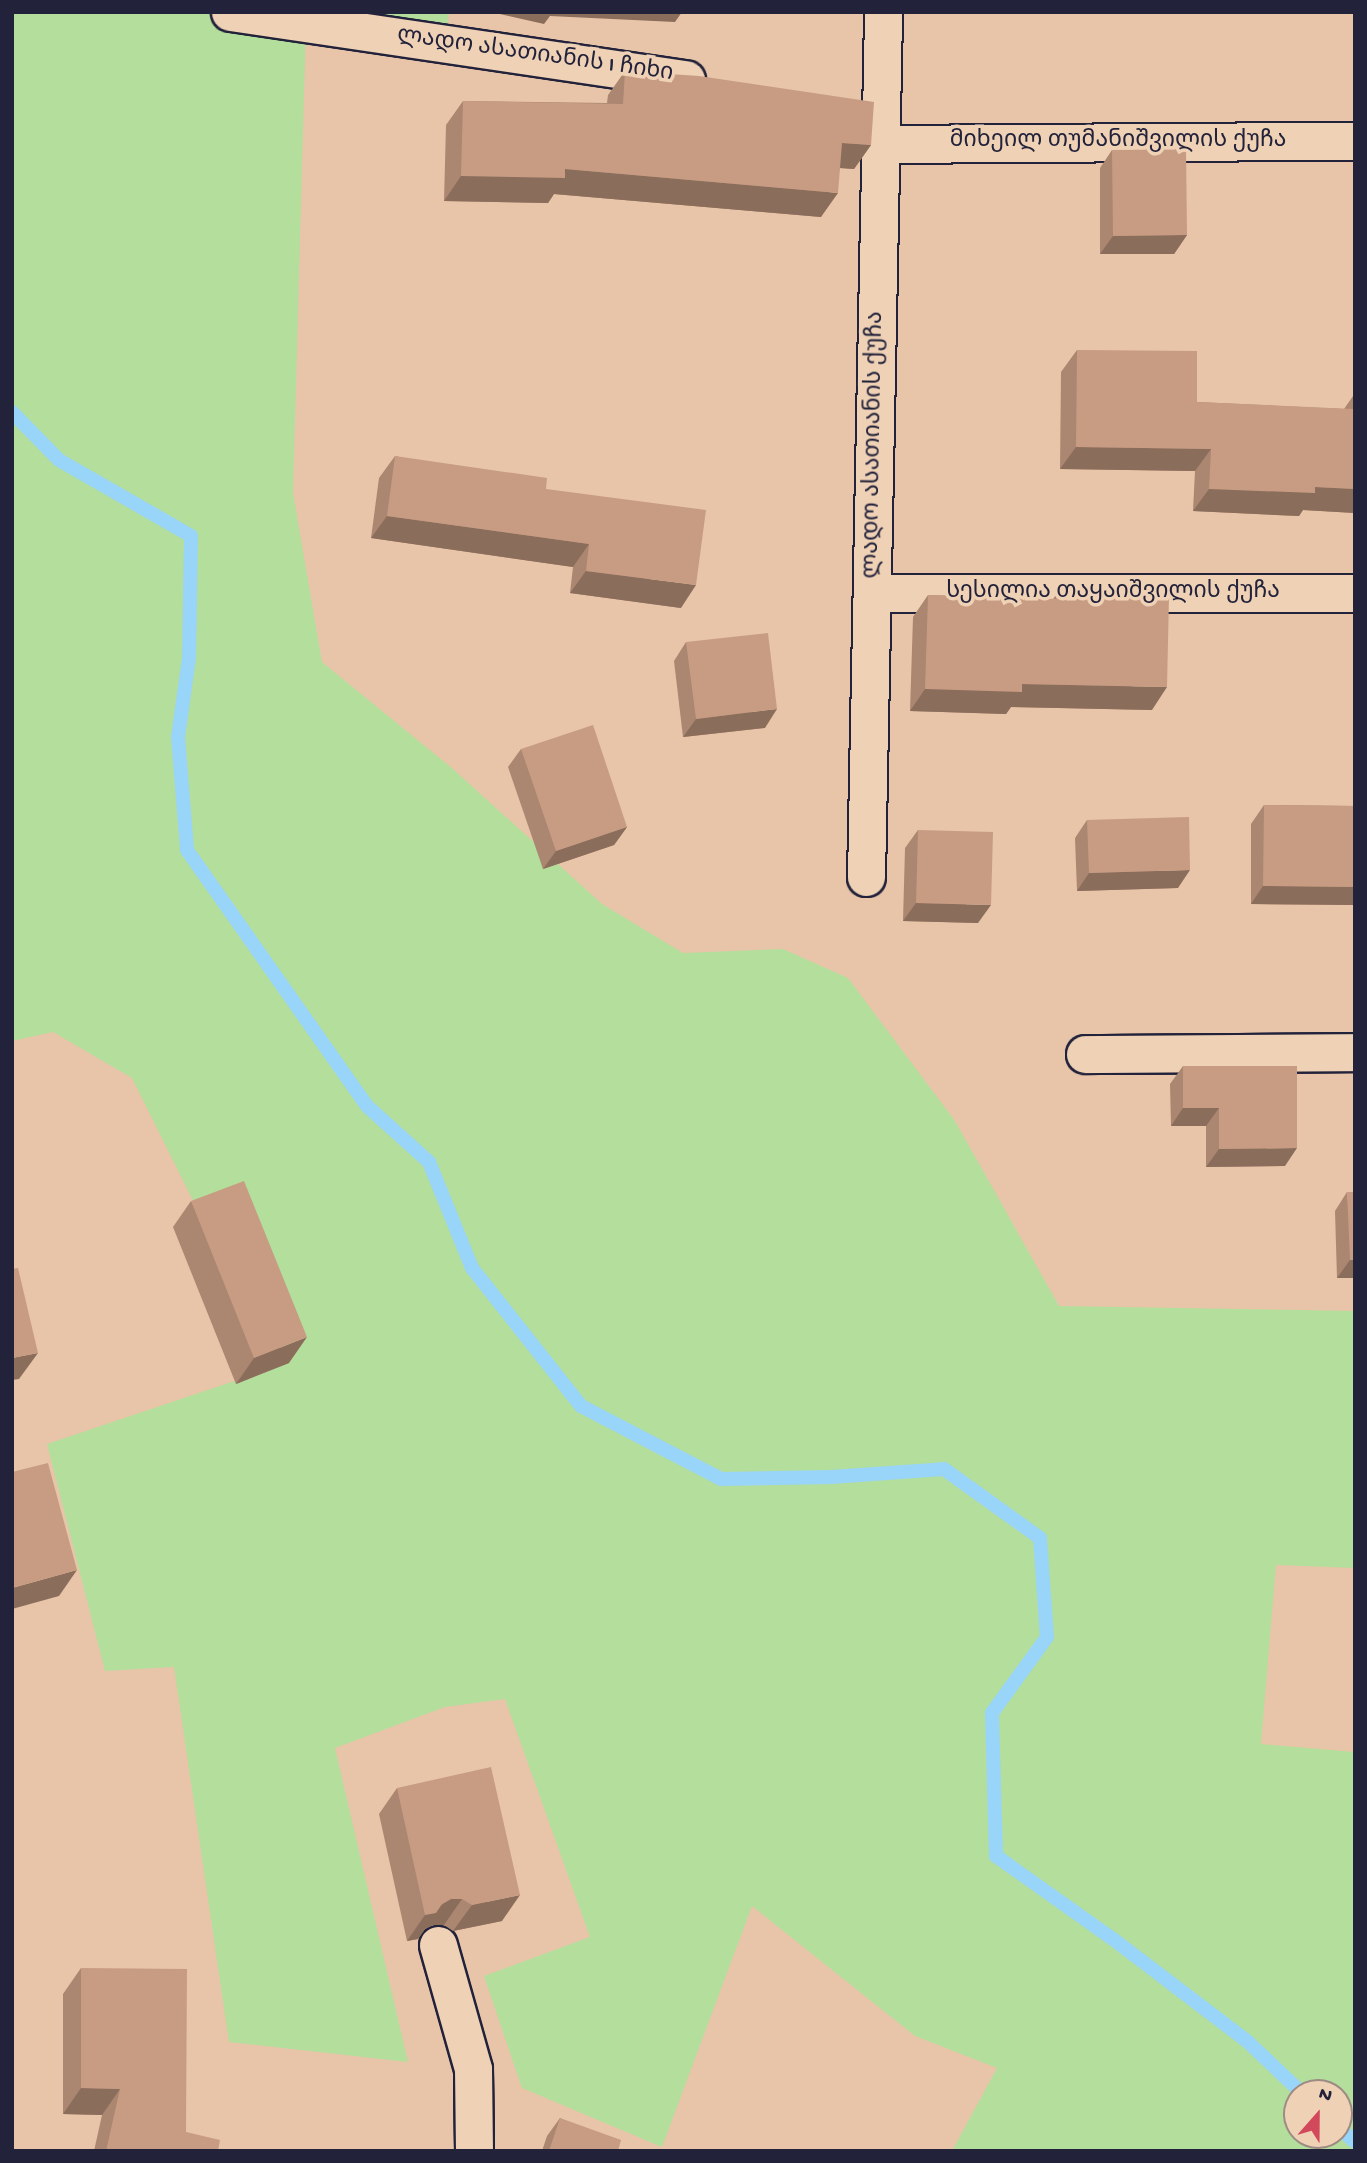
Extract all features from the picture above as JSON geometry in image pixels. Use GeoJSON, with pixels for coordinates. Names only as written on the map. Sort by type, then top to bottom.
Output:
{"type":"FeatureCollection","features":[{"type":"Feature","properties":{"kind":"street","name":"ლადო ასათიანის I ჩიხი"},"geometry":{"type":"LineString","coordinates":[[230,12],[718,83]]}},
{"type":"Feature","properties":{"kind":"street","name":"ლადო ასათიანის ქუჩა"},"geometry":{"type":"LineString","coordinates":[[866,877],[880,144],[867,106],[883,12]]}},
{"type":"Feature","properties":{"kind":"street","name":"მიხეილ თუმანიშვილის ქუჩა"},"geometry":{"type":"LineString","coordinates":[[880,144],[1355,141]]}},
{"type":"Feature","properties":{"kind":"street","name":"სესილია თაყაიშვილის ქუჩა"},"geometry":{"type":"LineString","coordinates":[[872,593],[1355,593]]}},
{"type":"Feature","properties":{"kind":"street"},"geometry":{"type":"LineString","coordinates":[[1085,1054],[1355,1052]]}},
{"type":"Feature","properties":{"kind":"street"},"geometry":{"type":"LineString","coordinates":[[438,1945],[473,2069],[474,2151]]}},
{"type":"Feature","properties":{"kind":"green space"},"geometry":{"type":"Polygon","coordinates":[[[12,12],[449,12],[445,43],[306,23],[293,493],[322,662],[453,769],[602,904],[683,953],[783,949],[848,978],[955,1121],[1059,1306],[1355,1311],[1355,1568],[1276,1565],[1261,1744],[1355,1752],[1355,2151],[952,2151],[997,2068],[915,2036],[752,1906],[662,2147],[522,2088],[484,1976],[590,1937],[505,1699],[445,1707],[335,1748],[408,2062],[229,2042],[174,1667],[105,1671],[47,1444],[276,1367],[132,1078],[53,1032],[12,1041],[12,12]]]}},
{"type":"Feature","properties":{"kind":"building"},"geometry":{"type":"Polygon","coordinates":[[[625,71],[699,76],[874,102],[871,145],[842,143],[838,193],[565,169],[565,178],[461,176],[463,101],[623,104],[625,71]]]}},
{"type":"Feature","properties":{"kind":"building"},"geometry":{"type":"Polygon","coordinates":[[[1186,149],[1187,235],[1113,236],[1112,150],[1186,149]]]}},
{"type":"Feature","properties":{"kind":"building"},"geometry":{"type":"Polygon","coordinates":[[[1077,350],[1197,351],[1197,402],[1353,409],[1355,396],[1355,489],[1315,487],[1315,493],[1209,489],[1211,449],[1076,447],[1077,350]]]}},
{"type":"Feature","properties":{"kind":"building"},"geometry":{"type":"Polygon","coordinates":[[[395,456],[547,478],[546,489],[706,510],[696,585],[586,571],[589,544],[387,516],[395,456]]]}},
{"type":"Feature","properties":{"kind":"building"},"geometry":{"type":"Polygon","coordinates":[[[928,595],[1056,599],[1056,595],[1169,597],[1167,687],[1022,684],[1022,692],[925,689],[928,595]]]}},
{"type":"Feature","properties":{"kind":"building"},"geometry":{"type":"Polygon","coordinates":[[[768,633],[777,709],[696,719],[686,642],[768,633]]]}},
{"type":"Feature","properties":{"kind":"building"},"geometry":{"type":"Polygon","coordinates":[[[593,725],[627,827],[556,851],[521,749],[593,725]]]}},
{"type":"Feature","properties":{"kind":"building"},"geometry":{"type":"Polygon","coordinates":[[[1264,805],[1355,806],[1355,887],[1263,886],[1264,805]]]}},
{"type":"Feature","properties":{"kind":"building"},"geometry":{"type":"Polygon","coordinates":[[[1189,817],[1190,870],[1089,873],[1087,820],[1189,817]]]}},
{"type":"Feature","properties":{"kind":"building"},"geometry":{"type":"Polygon","coordinates":[[[918,830],[993,832],[991,905],[916,903],[918,830]]]}},
{"type":"Feature","properties":{"kind":"building"},"geometry":{"type":"Polygon","coordinates":[[[1183,1066],[1297,1066],[1297,1148],[1219,1149],[1219,1108],[1183,1108],[1183,1066]]]}},
{"type":"Feature","properties":{"kind":"building"},"geometry":{"type":"Polygon","coordinates":[[[244,1181],[307,1337],[254,1358],[191,1201],[244,1181]]]}},
{"type":"Feature","properties":{"kind":"building"},"geometry":{"type":"Polygon","coordinates":[[[1347,1192],[1355,1192],[1355,1260],[1350,1260],[1347,1192]]]}},
{"type":"Feature","properties":{"kind":"building"},"geometry":{"type":"Polygon","coordinates":[[[18,1268],[38,1353],[12,1358],[12,1269],[18,1268]]]}},
{"type":"Feature","properties":{"kind":"building"},"geometry":{"type":"Polygon","coordinates":[[[48,1463],[77,1570],[12,1588],[12,1472],[48,1463]]]}},
{"type":"Feature","properties":{"kind":"building"},"geometry":{"type":"Polygon","coordinates":[[[491,1767],[520,1895],[472,1905],[462,1899],[451,1899],[442,1904],[436,1913],[425,1915],[397,1788],[491,1767]]]}},
{"type":"Feature","properties":{"kind":"building"},"geometry":{"type":"Polygon","coordinates":[[[81,1968],[187,1969],[186,2132],[220,2140],[218,2151],[106,2151],[120,2089],[81,2088],[81,1968]]]}},
{"type":"Feature","properties":{"kind":"building"},"geometry":{"type":"Polygon","coordinates":[[[560,2118],[621,2140],[618,2151],[549,2151],[560,2118]]]}},
{"type":"Feature","properties":{"kind":"waterway"},"geometry":{"type":"LineString","coordinates":[[12,412],[59,460],[191,536],[189,658],[178,737],[187,850],[367,1106],[429,1162],[472,1268],[581,1406],[721,1479],[831,1477],[944,1469],[1040,1538],[1047,1637],[992,1713],[996,1856],[1113,1939],[1248,2042],[1287,2079]]}}]}
